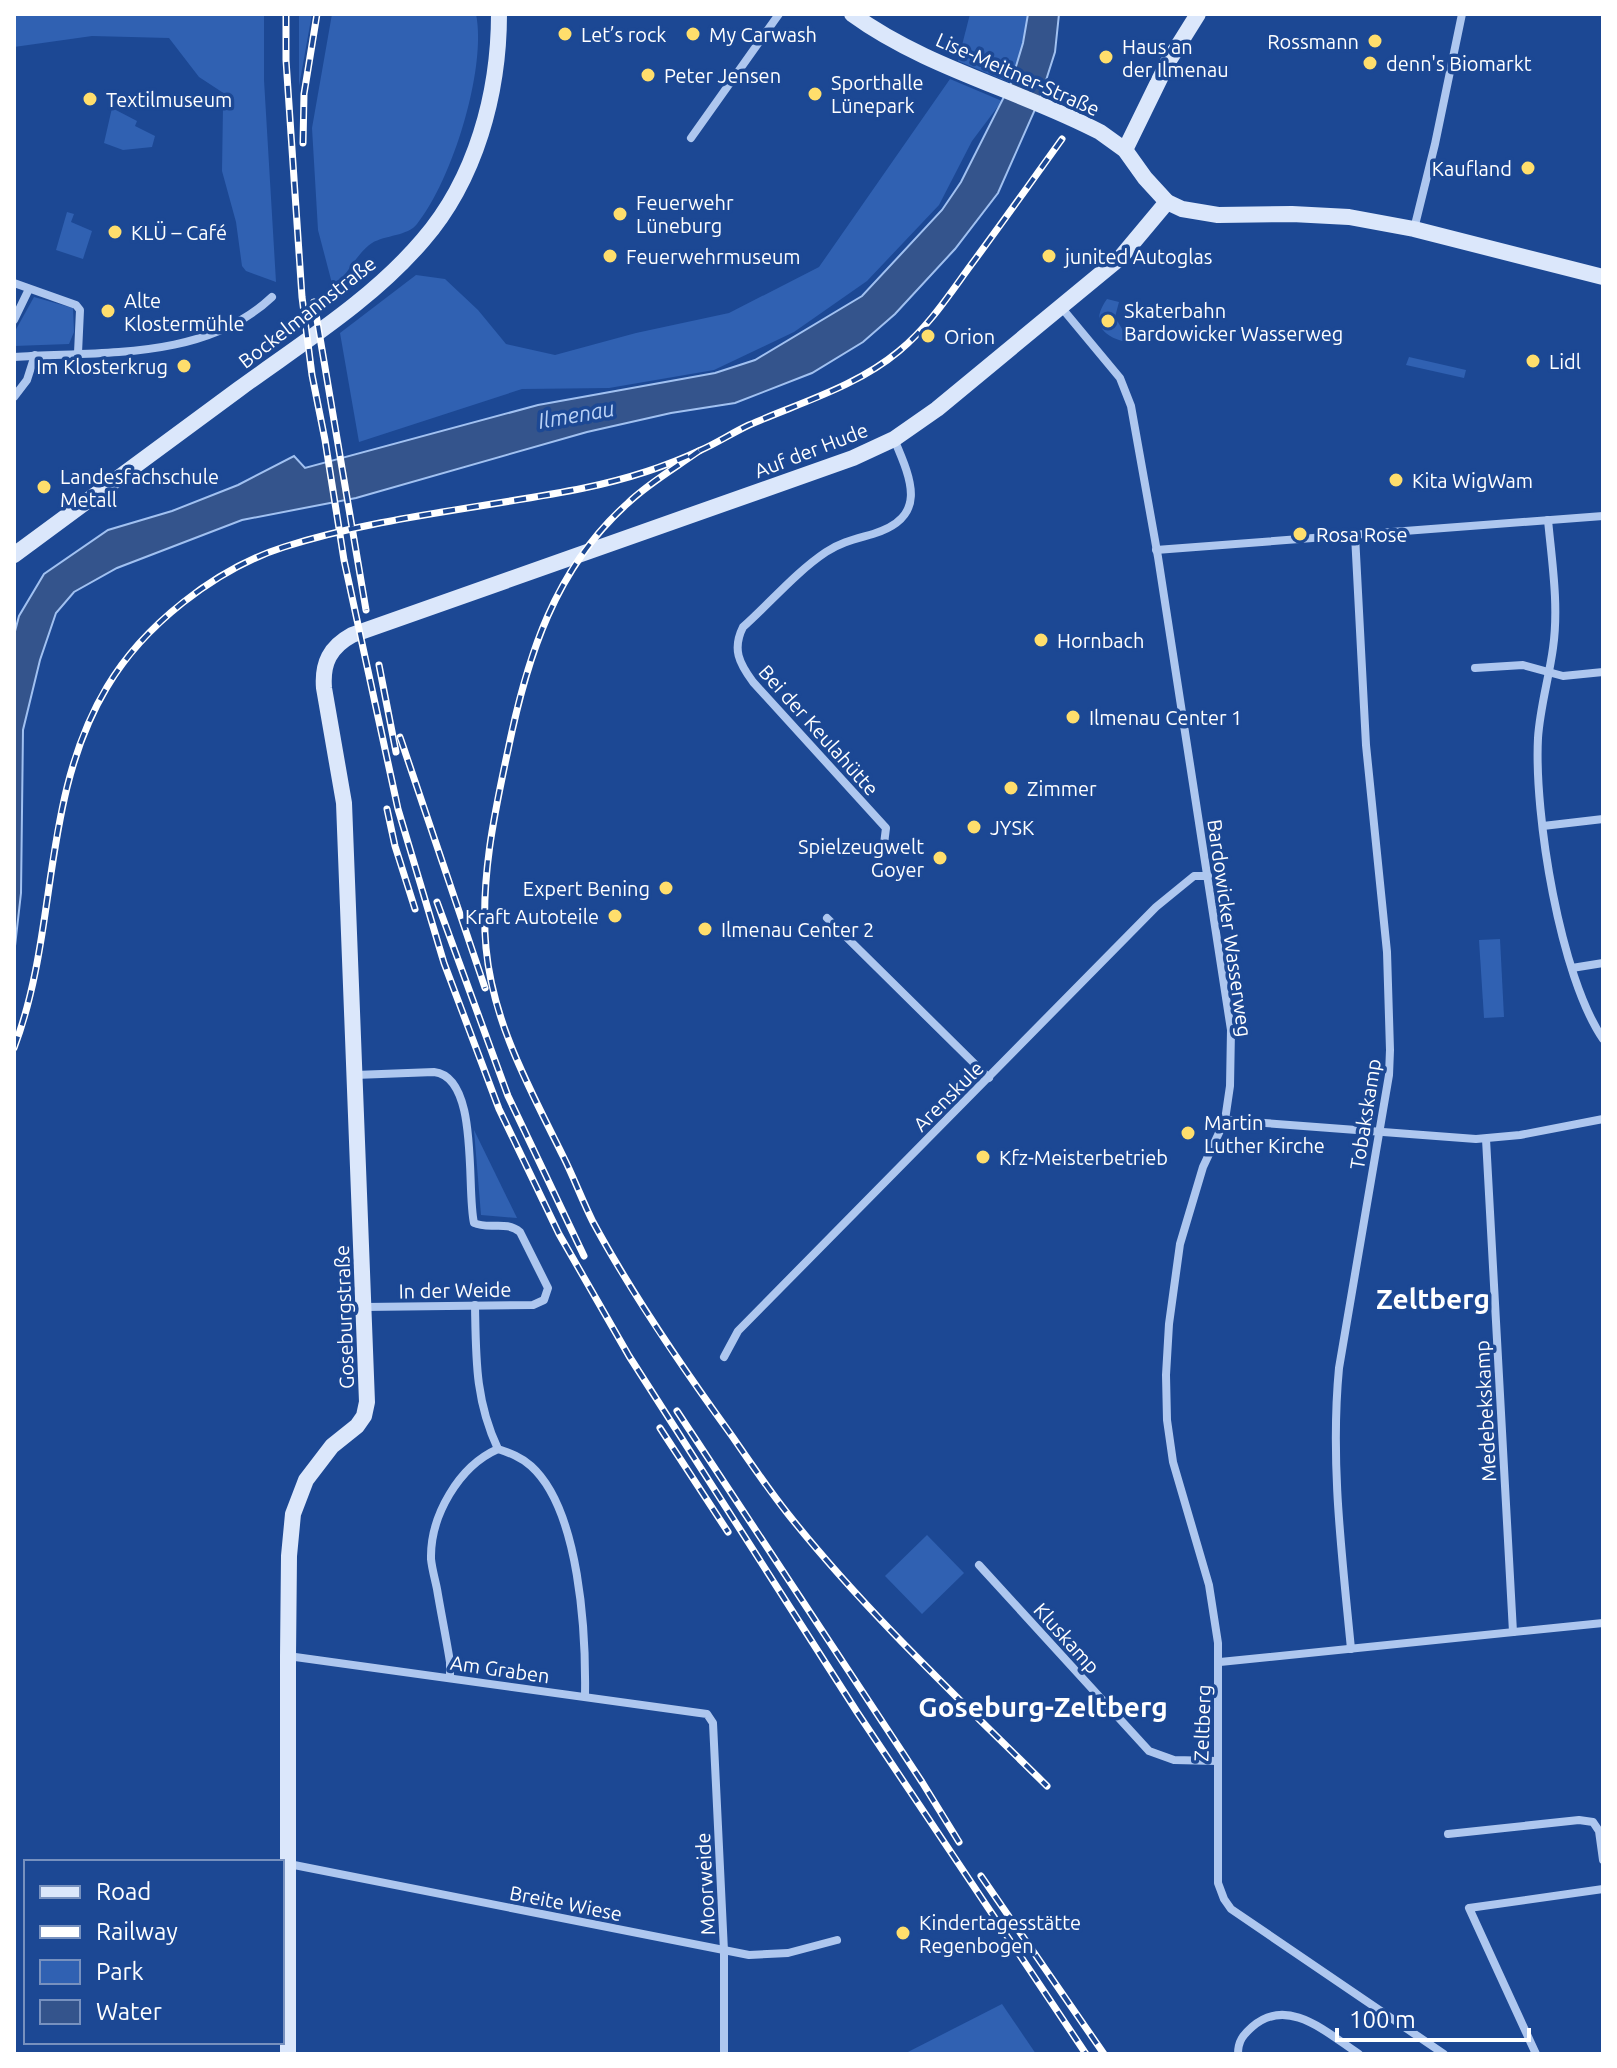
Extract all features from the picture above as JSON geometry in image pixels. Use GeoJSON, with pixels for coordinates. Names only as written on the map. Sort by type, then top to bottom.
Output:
{"type":"FeatureCollection","features":[{"type":"Feature","properties":{"kind":"street","name":"Bockelmannstraße"},"geometry":{"type":"LineString","coordinates":[[14,555],[336,319],[398,267],[425,238],[458,187],[476,149],[490,99],[499,48],[499,14]]}},
{"type":"Feature","properties":{"kind":"street"},"geometry":{"type":"LineString","coordinates":[[691,138],[779,14]]}},
{"type":"Feature","properties":{"kind":"street","name":"Lise-Meitner-Straße"},"geometry":{"type":"LineString","coordinates":[[852,14],[890,38],[1100,132],[1125,150]]}},
{"type":"Feature","properties":{"kind":"street"},"geometry":{"type":"LineString","coordinates":[[1198,14],[1168,62],[1125,150],[1167,202],[1200,214],[1349,217],[1414,229],[1603,277]]}},
{"type":"Feature","properties":{"kind":"street"},"geometry":{"type":"LineString","coordinates":[[1414,229],[1426,187],[1462,14]]}},
{"type":"Feature","properties":{"kind":"street","name":"Auf der Hude"},"geometry":{"type":"LineString","coordinates":[[331,652],[352,635],[853,458],[894,439],[937,409],[1121,257],[1167,202]]}},
{"type":"Feature","properties":{"kind":"street"},"geometry":{"type":"LineString","coordinates":[[14,283],[76,305],[80,310],[78,353]]}},
{"type":"Feature","properties":{"kind":"street"},"geometry":{"type":"LineString","coordinates":[[14,320],[29,289]]}},
{"type":"Feature","properties":{"kind":"street"},"geometry":{"type":"LineString","coordinates":[[14,357],[158,347],[208,337],[247,318],[272,297]]}},
{"type":"Feature","properties":{"kind":"street","name":"Bardowicker Wasserweg"},"geometry":{"type":"LineString","coordinates":[[1061,307],[1120,378],[1137,433],[1231,1030],[1230,1086],[1225,1120],[1203,1167],[1180,1244],[1166,1369],[1171,1452],[1209,1585],[1220,1662]]}},
{"type":"Feature","properties":{"kind":"street"},"geometry":{"type":"LineString","coordinates":[[14,397],[27,380],[35,355]]}},
{"type":"Feature","properties":{"kind":"street","name":"Bei der Keulahütte"},"geometry":{"type":"LineString","coordinates":[[884,844],[886,828],[746,673],[739,662],[737,639],[743,627],[822,555],[842,543],[888,529],[906,514],[911,503],[912,486],[894,439]]}},
{"type":"Feature","properties":{"kind":"street"},"geometry":{"type":"LineString","coordinates":[[1156,550],[1603,516]]}},
{"type":"Feature","properties":{"kind":"street"},"geometry":{"type":"LineString","coordinates":[[1548,520],[1555,603],[1554,639],[1538,738],[1543,826],[1557,910],[1572,968],[1586,1010],[1603,1039]]}},
{"type":"Feature","properties":{"kind":"street","name":"Tobakskamp"},"geometry":{"type":"LineString","coordinates":[[1351,1649],[1338,1506],[1335,1408],[1390,1063],[1387,963],[1366,745],[1355,535]]}},
{"type":"Feature","properties":{"kind":"street","name":"Goseburgstraße"},"geometry":{"type":"LineString","coordinates":[[288,2054],[288,1656],[289,1556],[293,1514],[306,1480],[319,1462],[364,1416],[367,1365],[344,803],[323,673],[331,652]]}},
{"type":"Feature","properties":{"kind":"street"},"geometry":{"type":"LineString","coordinates":[[1475,668],[1523,665],[1563,676],[1603,672]]}},
{"type":"Feature","properties":{"kind":"street"},"geometry":{"type":"LineString","coordinates":[[1543,826],[1603,819]]}},
{"type":"Feature","properties":{"kind":"street","name":"Arenskule"},"geometry":{"type":"LineString","coordinates":[[724,1357],[738,1331],[1156,907],[1194,876],[1208,876]]}},
{"type":"Feature","properties":{"kind":"street"},"geometry":{"type":"LineString","coordinates":[[827,918],[989,1078]]}},
{"type":"Feature","properties":{"kind":"street"},"geometry":{"type":"LineString","coordinates":[[1572,968],[1603,963]]}},
{"type":"Feature","properties":{"kind":"street","name":"In der Weide"},"geometry":{"type":"LineString","coordinates":[[355,1075],[434,1072],[445,1073],[451,1078],[468,1128],[474,1223],[514,1227],[520,1232],[548,1288],[544,1300],[533,1305],[364,1307]]}},
{"type":"Feature","properties":{"kind":"street"},"geometry":{"type":"LineString","coordinates":[[1225,1120],[1486,1139],[1603,1119]]}},
{"type":"Feature","properties":{"kind":"street","name":"Medebekskamp"},"geometry":{"type":"LineString","coordinates":[[1486,1139],[1513,1632]]}},
{"type":"Feature","properties":{"kind":"street"},"geometry":{"type":"LineString","coordinates":[[475,1305],[477,1385],[487,1425],[498,1449],[522,1460],[544,1481],[566,1532],[584,1619],[585,1696]]}},
{"type":"Feature","properties":{"kind":"street"},"geometry":{"type":"LineString","coordinates":[[450,1678],[450,1662],[431,1560],[434,1535],[442,1511],[468,1468],[481,1456],[498,1449]]}},
{"type":"Feature","properties":{"kind":"street","name":"Kluskamp"},"geometry":{"type":"LineString","coordinates":[[979,1565],[1149,1751],[1174,1760],[1217,1761]]}},
{"type":"Feature","properties":{"kind":"street","name":"Zeltberg"},"geometry":{"type":"LineString","coordinates":[[1444,2054],[1231,1909],[1220,1891],[1217,1761],[1220,1662],[1603,1623]]}},
{"type":"Feature","properties":{"kind":"street","name":"Am Graben"},"geometry":{"type":"LineString","coordinates":[[288,1656],[707,1714]]}},
{"type":"Feature","properties":{"kind":"street","name":"Moorweide"},"geometry":{"type":"LineString","coordinates":[[707,1714],[713,1723],[724,1951],[724,2054]]}},
{"type":"Feature","properties":{"kind":"street"},"geometry":{"type":"LineString","coordinates":[[1448,1834],[1579,1820],[1593,1822],[1599,1831],[1603,1860]]}},
{"type":"Feature","properties":{"kind":"street","name":"Breite Wiese"},"geometry":{"type":"LineString","coordinates":[[289,1864],[724,1951],[769,1955],[837,1940]]}},
{"type":"Feature","properties":{"kind":"street"},"geometry":{"type":"LineString","coordinates":[[1536,2054],[1469,1908],[1603,1889]]}},
{"type":"Feature","properties":{"kind":"street"},"geometry":{"type":"LineString","coordinates":[[1238,2054],[1242,2036],[1259,2021],[1285,2013],[1298,2015],[1359,2054]]}},
{"type":"Feature","properties":{"kind":"green space"},"geometry":{"type":"Polygon","coordinates":[[[14,14],[264,14],[264,80],[276,282],[246,271],[242,266],[236,222],[222,171],[223,106],[228,96],[199,77],[169,38],[92,36],[14,47],[14,14]]]}},
{"type":"Feature","properties":{"kind":"green space"},"geometry":{"type":"Polygon","coordinates":[[[299,14],[312,14],[299,86],[299,14]]]}},
{"type":"Feature","properties":{"kind":"green space"},"geometry":{"type":"Polygon","coordinates":[[[332,14],[476,14],[478,37],[464,123],[443,181],[430,205],[413,228],[377,240],[367,247],[334,291],[318,230],[312,128],[332,14]]]}},
{"type":"Feature","properties":{"kind":"green space"},"geometry":{"type":"Polygon","coordinates":[[[970,14],[1028,14],[1011,83],[958,61],[970,14]]]}},
{"type":"Feature","properties":{"kind":"green space"},"geometry":{"type":"Polygon","coordinates":[[[950,79],[1002,101],[972,141],[939,205],[867,281],[794,332],[714,370],[609,388],[522,389],[359,442],[340,333],[416,275],[445,279],[478,310],[506,344],[555,355],[729,313],[819,267],[950,79]]]}},
{"type":"Feature","properties":{"kind":"green space"},"geometry":{"type":"Polygon","coordinates":[[[112,108],[137,121],[135,126],[155,136],[152,147],[123,150],[104,143],[112,108]]]}},
{"type":"Feature","properties":{"kind":"green space"},"geometry":{"type":"Polygon","coordinates":[[[67,212],[74,214],[71,222],[92,231],[83,259],[56,250],[67,212]]]}},
{"type":"Feature","properties":{"kind":"green space"},"geometry":{"type":"Polygon","coordinates":[[[34,297],[73,308],[74,332],[69,344],[14,346],[14,333],[34,297]]]}},
{"type":"Feature","properties":{"kind":"green space","name":"Skaterbahn Bardowicker Wasserweg"},"geometry":{"type":"Polygon","coordinates":[[[1107,299],[1119,302],[1115,317],[1126,342],[1110,336],[1101,326],[1100,314],[1107,299]]]}},
{"type":"Feature","properties":{"kind":"green space"},"geometry":{"type":"Polygon","coordinates":[[[1409,357],[1466,370],[1464,378],[1406,365],[1409,357]]]}},
{"type":"Feature","properties":{"kind":"green space"},"geometry":{"type":"Polygon","coordinates":[[[1500,939],[1504,1017],[1484,1018],[1479,940],[1500,939]]]}},
{"type":"Feature","properties":{"kind":"green space"},"geometry":{"type":"Polygon","coordinates":[[[474,1130],[517,1218],[481,1215],[474,1130]]]}},
{"type":"Feature","properties":{"kind":"green space"},"geometry":{"type":"Polygon","coordinates":[[[927,1535],[964,1573],[922,1614],[885,1576],[927,1535]]]}},
{"type":"Feature","properties":{"kind":"green space"},"geometry":{"type":"Polygon","coordinates":[[[1002,2004],[1036,2054],[904,2054],[1002,2004]]]}},
{"type":"Feature","properties":{"kind":"water","name":"Ilmenau"},"geometry":{"type":"Polygon","coordinates":[[[1028,14],[1059,14],[1055,52],[1041,96],[998,193],[955,249],[895,314],[863,342],[812,373],[735,403],[671,413],[587,432],[356,498],[242,520],[117,568],[74,592],[56,613],[40,660],[23,730],[21,893],[14,955],[14,635],[19,616],[44,574],[108,530],[172,511],[238,485],[294,456],[305,468],[538,405],[715,373],[755,360],[862,296],[942,210],[961,182],[1011,83],[1028,14]]]}},
{"type":"Feature","properties":{"kind":"railway"},"geometry":{"type":"LineString","coordinates":[[286,14],[286,60],[302,297],[312,375],[344,560],[398,809],[444,963],[499,1109],[559,1234],[629,1356],[857,1712],[1086,2054]]}},
{"type":"Feature","properties":{"kind":"railway"},"geometry":{"type":"LineString","coordinates":[[303,143],[304,94],[317,14]]}},
{"type":"Feature","properties":{"kind":"railway"},"geometry":{"type":"LineString","coordinates":[[14,1048],[38,957],[60,819],[86,730],[122,664],[140,642],[183,602],[258,557],[321,536],[629,477],[687,456],[864,375],[899,351],[928,323],[1062,139]]}},
{"type":"Feature","properties":{"kind":"railway"},"geometry":{"type":"LineString","coordinates":[[314,302],[366,610]]}},
{"type":"Feature","properties":{"kind":"railway"},"geometry":{"type":"LineString","coordinates":[[699,451],[645,489],[603,528],[563,585],[535,648],[508,750],[487,873],[486,948],[496,1003],[526,1081],[608,1250],[641,1304],[773,1495],[818,1550],[913,1654],[1047,1786]]}},
{"type":"Feature","properties":{"kind":"railway"},"geometry":{"type":"LineString","coordinates":[[379,665],[396,752]]}},
{"type":"Feature","properties":{"kind":"railway"},"geometry":{"type":"LineString","coordinates":[[400,737],[485,988]]}},
{"type":"Feature","properties":{"kind":"railway"},"geometry":{"type":"LineString","coordinates":[[387,809],[415,909]]}},
{"type":"Feature","properties":{"kind":"railway"},"geometry":{"type":"LineString","coordinates":[[437,902],[508,1096],[584,1256]]}},
{"type":"Feature","properties":{"kind":"railway"},"geometry":{"type":"LineString","coordinates":[[677,1411],[959,1842]]}},
{"type":"Feature","properties":{"kind":"railway"},"geometry":{"type":"LineString","coordinates":[[660,1428],[728,1532]]}},
{"type":"Feature","properties":{"kind":"railway"},"geometry":{"type":"LineString","coordinates":[[981,1876],[1104,2054]]}},
{"type":"Feature","properties":{"kind":"place","name":"Let’s rock"},"geometry":{"type":"Point","coordinates":[565,34]}},
{"type":"Feature","properties":{"kind":"place","name":"My Carwash"},"geometry":{"type":"Point","coordinates":[693,34]}},
{"type":"Feature","properties":{"kind":"place","name":"Rossmann"},"geometry":{"type":"Point","coordinates":[1375,41]}},
{"type":"Feature","properties":{"kind":"place","name":"Haus an der Ilmenau"},"geometry":{"type":"Point","coordinates":[1106,57]}},
{"type":"Feature","properties":{"kind":"place","name":"denn's Biomarkt"},"geometry":{"type":"Point","coordinates":[1370,63]}},
{"type":"Feature","properties":{"kind":"place","name":"Peter Jensen"},"geometry":{"type":"Point","coordinates":[648,75]}},
{"type":"Feature","properties":{"kind":"place","name":"Sporthalle Lünepark"},"geometry":{"type":"Point","coordinates":[815,94]}},
{"type":"Feature","properties":{"kind":"place","name":"Textilmuseum"},"geometry":{"type":"Point","coordinates":[90,99]}},
{"type":"Feature","properties":{"kind":"place","name":"Kaufland"},"geometry":{"type":"Point","coordinates":[1528,168]}},
{"type":"Feature","properties":{"kind":"place","name":"Feuerwehr Lüneburg"},"geometry":{"type":"Point","coordinates":[620,214]}},
{"type":"Feature","properties":{"kind":"place","name":"KLÜ – Café"},"geometry":{"type":"Point","coordinates":[115,232]}},
{"type":"Feature","properties":{"kind":"place","name":"Feuerwehrmuseum"},"geometry":{"type":"Point","coordinates":[610,256]}},
{"type":"Feature","properties":{"kind":"place","name":"junited Autoglas"},"geometry":{"type":"Point","coordinates":[1049,256]}},
{"type":"Feature","properties":{"kind":"place","name":"Alte Klostermühle"},"geometry":{"type":"Point","coordinates":[108,311]}},
{"type":"Feature","properties":{"kind":"place","name":"Skaterbahn Bardowicker Wasserweg"},"geometry":{"type":"Point","coordinates":[1108,321]}},
{"type":"Feature","properties":{"kind":"place","name":"Orion"},"geometry":{"type":"Point","coordinates":[928,336]}},
{"type":"Feature","properties":{"kind":"place","name":"Lidl"},"geometry":{"type":"Point","coordinates":[1533,361]}},
{"type":"Feature","properties":{"kind":"place","name":"Im Klosterkrug"},"geometry":{"type":"Point","coordinates":[184,366]}},
{"type":"Feature","properties":{"kind":"place","name":"Kita WigWam"},"geometry":{"type":"Point","coordinates":[1396,480]}},
{"type":"Feature","properties":{"kind":"place","name":"Landesfachschule Metall"},"geometry":{"type":"Point","coordinates":[44,487]}},
{"type":"Feature","properties":{"kind":"place","name":"Rosa Rose"},"geometry":{"type":"Point","coordinates":[1300,534]}},
{"type":"Feature","properties":{"kind":"place","name":"Hornbach"},"geometry":{"type":"Point","coordinates":[1041,640]}},
{"type":"Feature","properties":{"kind":"place","name":"Ilmenau Center 1"},"geometry":{"type":"Point","coordinates":[1073,717]}},
{"type":"Feature","properties":{"kind":"place","name":"Zimmer"},"geometry":{"type":"Point","coordinates":[1011,788]}},
{"type":"Feature","properties":{"kind":"place","name":"JYSK"},"geometry":{"type":"Point","coordinates":[974,827]}},
{"type":"Feature","properties":{"kind":"place","name":"Spielzeugwelt Goyer"},"geometry":{"type":"Point","coordinates":[940,858]}},
{"type":"Feature","properties":{"kind":"place","name":"Expert Bening"},"geometry":{"type":"Point","coordinates":[666,888]}},
{"type":"Feature","properties":{"kind":"place","name":"Kraft Autoteile"},"geometry":{"type":"Point","coordinates":[615,916]}},
{"type":"Feature","properties":{"kind":"place","name":"Ilmenau Center 2"},"geometry":{"type":"Point","coordinates":[705,929]}},
{"type":"Feature","properties":{"kind":"place","name":"Martin Luther Kirche"},"geometry":{"type":"Point","coordinates":[1188,1133]}},
{"type":"Feature","properties":{"kind":"place","name":"Kfz-Meisterbetrieb"},"geometry":{"type":"Point","coordinates":[983,1157]}},
{"type":"Feature","properties":{"kind":"place","name":"Kindertagesstätte Regenbogen"},"geometry":{"type":"Point","coordinates":[903,1933]}},
{"type":"Feature","properties":{"kind":"district","name":"Zeltberg"},"geometry":{"type":"Point","coordinates":[1433,1298]}},
{"type":"Feature","properties":{"kind":"district","name":"Goseburg-Zeltberg"},"geometry":{"type":"Point","coordinates":[1043,1706]}}]}
